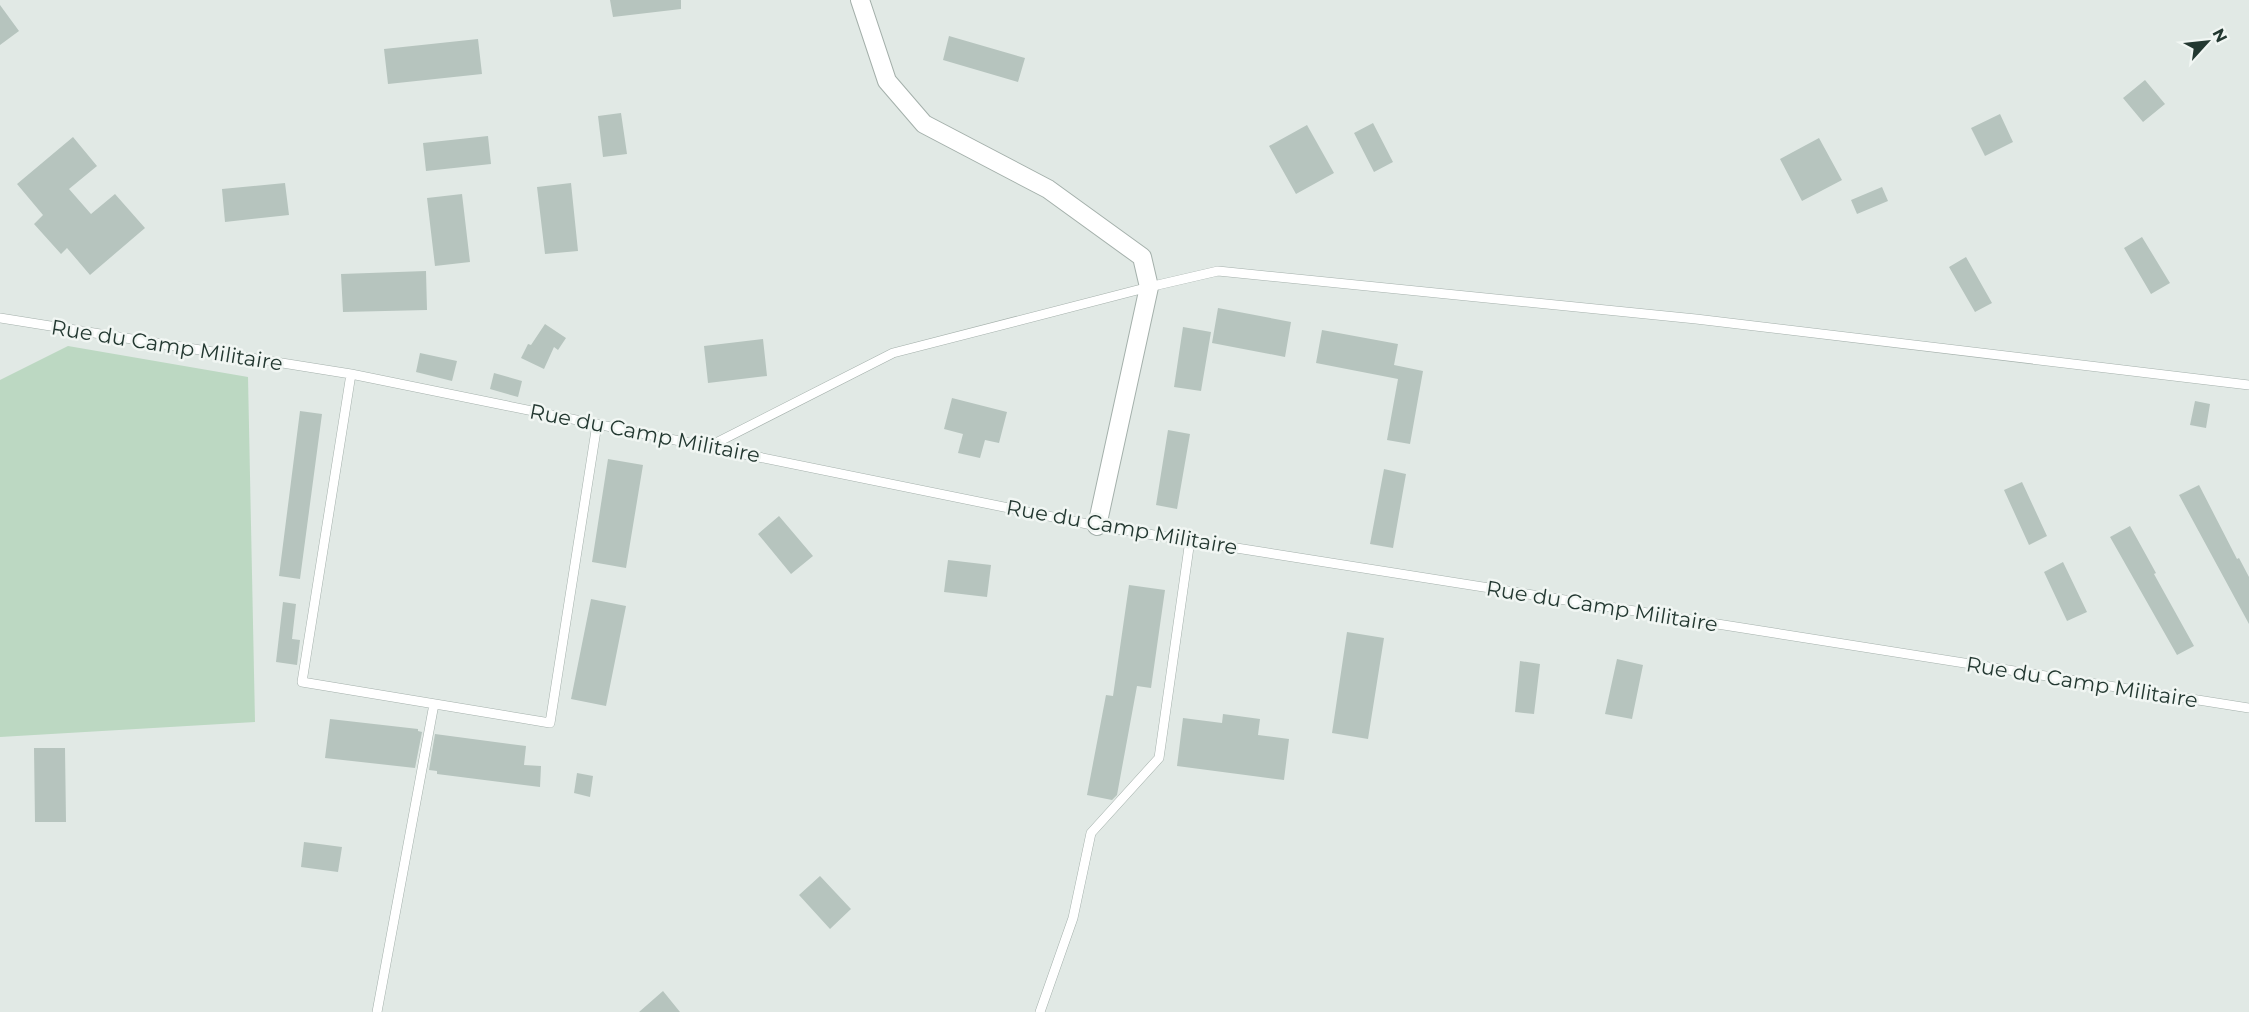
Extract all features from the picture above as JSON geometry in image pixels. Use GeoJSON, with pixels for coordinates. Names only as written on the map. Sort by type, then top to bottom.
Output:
{"type":"FeatureCollection","features":[{"type":"Feature","properties":{"kind":"street"},"geometry":{"type":"LineString","coordinates":[[860,0],[887,81],[924,124],[1048,189],[1142,257],[1149,286],[1097,526]]}},
{"type":"Feature","properties":{"kind":"lane"},"geometry":{"type":"LineString","coordinates":[[710,446],[893,353],[1149,286],[1218,271],[1696,319],[2249,386]]}},
{"type":"Feature","properties":{"kind":"lane","name":"Rue du Camp Militaire"},"geometry":{"type":"LineString","coordinates":[[0,318],[351,374],[1097,526],[2249,708]]}},
{"type":"Feature","properties":{"kind":"lane"},"geometry":{"type":"LineString","coordinates":[[351,374],[302,682],[549,723],[597,424]]}},
{"type":"Feature","properties":{"kind":"lane"},"geometry":{"type":"LineString","coordinates":[[1040,1012],[1073,918],[1091,833],[1159,759],[1190,540]]}},
{"type":"Feature","properties":{"kind":"lane"},"geometry":{"type":"LineString","coordinates":[[377,1012],[434,704]]}},
{"type":"Feature","properties":{"kind":"green space"},"geometry":{"type":"Polygon","coordinates":[[[68,346],[248,377],[255,722],[0,737],[0,380],[68,346]]]}},
{"type":"Feature","properties":{"kind":"building"},"geometry":{"type":"Polygon","coordinates":[[[610,0],[681,0],[681,9],[613,17],[610,0]]]}},
{"type":"Feature","properties":{"kind":"building"},"geometry":{"type":"Polygon","coordinates":[[[0,5],[19,31],[0,45],[0,5]]]}},
{"type":"Feature","properties":{"kind":"building"},"geometry":{"type":"Polygon","coordinates":[[[949,36],[1025,58],[1018,82],[943,60],[949,36]]]}},
{"type":"Feature","properties":{"kind":"building"},"geometry":{"type":"Polygon","coordinates":[[[478,39],[482,74],[388,84],[384,49],[478,39]]]}},
{"type":"Feature","properties":{"kind":"building"},"geometry":{"type":"Polygon","coordinates":[[[2145,80],[2165,104],[2143,122],[2123,98],[2145,80]]]}},
{"type":"Feature","properties":{"kind":"building"},"geometry":{"type":"Polygon","coordinates":[[[621,113],[627,154],[603,157],[598,116],[621,113]]]}},
{"type":"Feature","properties":{"kind":"building"},"geometry":{"type":"Polygon","coordinates":[[[2000,114],[2013,142],[1985,156],[1971,128],[2000,114]]]}},
{"type":"Feature","properties":{"kind":"building"},"geometry":{"type":"Polygon","coordinates":[[[1373,123],[1393,162],[1374,172],[1354,133],[1373,123]]]}},
{"type":"Feature","properties":{"kind":"building"},"geometry":{"type":"Polygon","coordinates":[[[1307,125],[1334,173],[1296,194],[1269,146],[1307,125]]]}},
{"type":"Feature","properties":{"kind":"building"},"geometry":{"type":"Polygon","coordinates":[[[488,136],[491,164],[426,171],[423,143],[488,136]]]}},
{"type":"Feature","properties":{"kind":"building"},"geometry":{"type":"Polygon","coordinates":[[[73,137],[97,166],[69,189],[91,214],[115,194],[145,228],[90,275],[67,248],[61,254],[34,224],[43,215],[17,184],[73,137]]]}},
{"type":"Feature","properties":{"kind":"building"},"geometry":{"type":"Polygon","coordinates":[[[1819,138],[1842,180],[1802,201],[1780,159],[1819,138]]]}},
{"type":"Feature","properties":{"kind":"building"},"geometry":{"type":"Polygon","coordinates":[[[285,183],[289,215],[225,222],[222,189],[285,183]]]}},
{"type":"Feature","properties":{"kind":"building"},"geometry":{"type":"Polygon","coordinates":[[[571,183],[578,251],[545,254],[537,187],[571,183]]]}},
{"type":"Feature","properties":{"kind":"building"},"geometry":{"type":"Polygon","coordinates":[[[1882,187],[1888,201],[1857,214],[1851,200],[1882,187]]]}},
{"type":"Feature","properties":{"kind":"building"},"geometry":{"type":"Polygon","coordinates":[[[462,194],[470,262],[435,266],[427,198],[462,194]]]}},
{"type":"Feature","properties":{"kind":"building"},"geometry":{"type":"Polygon","coordinates":[[[2142,237],[2170,283],[2151,294],[2124,248],[2142,237]]]}},
{"type":"Feature","properties":{"kind":"building"},"geometry":{"type":"Polygon","coordinates":[[[1966,257],[1992,303],[1975,312],[1949,267],[1966,257]]]}},
{"type":"Feature","properties":{"kind":"building"},"geometry":{"type":"Polygon","coordinates":[[[426,271],[427,310],[343,312],[341,274],[426,271]]]}},
{"type":"Feature","properties":{"kind":"building"},"geometry":{"type":"Polygon","coordinates":[[[1218,308],[1291,322],[1285,357],[1212,343],[1218,308]]]}},
{"type":"Feature","properties":{"kind":"building"},"geometry":{"type":"Polygon","coordinates":[[[545,324],[566,338],[558,350],[554,347],[544,369],[521,358],[528,344],[531,345],[545,324]]]}},
{"type":"Feature","properties":{"kind":"building"},"geometry":{"type":"Polygon","coordinates":[[[1183,327],[1211,332],[1201,391],[1174,387],[1183,327]]]}},
{"type":"Feature","properties":{"kind":"building"},"geometry":{"type":"Polygon","coordinates":[[[1322,330],[1398,344],[1394,365],[1423,371],[1410,444],[1387,440],[1398,379],[1316,363],[1322,330]]]}},
{"type":"Feature","properties":{"kind":"building"},"geometry":{"type":"Polygon","coordinates":[[[763,339],[767,376],[708,383],[704,346],[763,339]]]}},
{"type":"Feature","properties":{"kind":"building"},"geometry":{"type":"Polygon","coordinates":[[[420,353],[457,361],[452,381],[416,372],[420,353]]]}},
{"type":"Feature","properties":{"kind":"building"},"geometry":{"type":"Polygon","coordinates":[[[494,373],[522,381],[518,397],[490,389],[494,373]]]}},
{"type":"Feature","properties":{"kind":"building"},"geometry":{"type":"Polygon","coordinates":[[[952,398],[1007,412],[999,443],[985,440],[980,458],[958,453],[963,434],[944,429],[952,398]]]}},
{"type":"Feature","properties":{"kind":"building"},"geometry":{"type":"Polygon","coordinates":[[[2195,401],[2210,404],[2206,428],[2190,425],[2195,401]]]}},
{"type":"Feature","properties":{"kind":"building"},"geometry":{"type":"Polygon","coordinates":[[[300,411],[322,414],[300,579],[279,576],[300,411]]]}},
{"type":"Feature","properties":{"kind":"building"},"geometry":{"type":"Polygon","coordinates":[[[1168,430],[1190,434],[1177,509],[1156,505],[1168,430]]]}},
{"type":"Feature","properties":{"kind":"building"},"geometry":{"type":"Polygon","coordinates":[[[608,459],[643,465],[626,568],[592,562],[608,459]]]}},
{"type":"Feature","properties":{"kind":"building"},"geometry":{"type":"Polygon","coordinates":[[[1384,469],[1406,474],[1393,548],[1370,544],[1384,469]]]}},
{"type":"Feature","properties":{"kind":"building"},"geometry":{"type":"Polygon","coordinates":[[[2022,482],[2047,536],[2029,545],[2004,490],[2022,482]]]}},
{"type":"Feature","properties":{"kind":"building"},"geometry":{"type":"Polygon","coordinates":[[[2199,485],[2237,559],[2239,558],[2249,577],[2249,624],[2179,495],[2199,485]]]}},
{"type":"Feature","properties":{"kind":"building"},"geometry":{"type":"Polygon","coordinates":[[[779,516],[813,556],[791,574],[758,534],[779,516]]]}},
{"type":"Feature","properties":{"kind":"building"},"geometry":{"type":"Polygon","coordinates":[[[2130,526],[2194,646],[2177,655],[2110,537],[2130,526]]]}},
{"type":"Feature","properties":{"kind":"building"},"geometry":{"type":"Polygon","coordinates":[[[948,560],[991,565],[987,597],[944,592],[948,560]]]}},
{"type":"Feature","properties":{"kind":"building"},"geometry":{"type":"Polygon","coordinates":[[[2063,562],[2087,612],[2067,621],[2044,572],[2063,562]]]}},
{"type":"Feature","properties":{"kind":"building"},"geometry":{"type":"Polygon","coordinates":[[[1129,585],[1165,590],[1151,688],[1137,686],[1117,795],[1112,800],[1087,795],[1106,695],[1113,696],[1129,585]]]}},
{"type":"Feature","properties":{"kind":"building"},"geometry":{"type":"Polygon","coordinates":[[[591,599],[626,606],[606,706],[571,699],[591,599]]]}},
{"type":"Feature","properties":{"kind":"building"},"geometry":{"type":"Polygon","coordinates":[[[283,602],[296,604],[292,639],[300,640],[297,665],[276,662],[283,602]]]}},
{"type":"Feature","properties":{"kind":"building"},"geometry":{"type":"Polygon","coordinates":[[[1347,632],[1384,638],[1368,739],[1332,733],[1347,632]]]}},
{"type":"Feature","properties":{"kind":"building"},"geometry":{"type":"Polygon","coordinates":[[[1617,659],[1643,665],[1632,719],[1605,714],[1617,659]]]}},
{"type":"Feature","properties":{"kind":"building"},"geometry":{"type":"Polygon","coordinates":[[[1520,661],[1540,664],[1534,714],[1515,712],[1520,661]]]}},
{"type":"Feature","properties":{"kind":"building"},"geometry":{"type":"Polygon","coordinates":[[[1223,714],[1260,719],[1258,735],[1289,739],[1284,780],[1177,766],[1183,718],[1222,723],[1223,714]]]}},
{"type":"Feature","properties":{"kind":"building"},"geometry":{"type":"Polygon","coordinates":[[[330,719],[418,729],[422,732],[415,768],[325,758],[330,719]]]}},
{"type":"Feature","properties":{"kind":"building"},"geometry":{"type":"Polygon","coordinates":[[[435,734],[526,746],[524,765],[541,766],[540,787],[437,774],[437,771],[429,770],[435,734]]]}},
{"type":"Feature","properties":{"kind":"building"},"geometry":{"type":"Polygon","coordinates":[[[34,748],[65,748],[66,822],[35,822],[34,748]]]}},
{"type":"Feature","properties":{"kind":"building"},"geometry":{"type":"Polygon","coordinates":[[[577,773],[593,776],[590,797],[574,793],[577,773]]]}},
{"type":"Feature","properties":{"kind":"building"},"geometry":{"type":"Polygon","coordinates":[[[304,842],[342,847],[338,872],[301,867],[304,842]]]}},
{"type":"Feature","properties":{"kind":"building"},"geometry":{"type":"Polygon","coordinates":[[[820,876],[851,909],[830,929],[799,895],[820,876]]]}},
{"type":"Feature","properties":{"kind":"building"},"geometry":{"type":"Polygon","coordinates":[[[663,991],[680,1012],[639,1012],[663,991]]]}}]}
